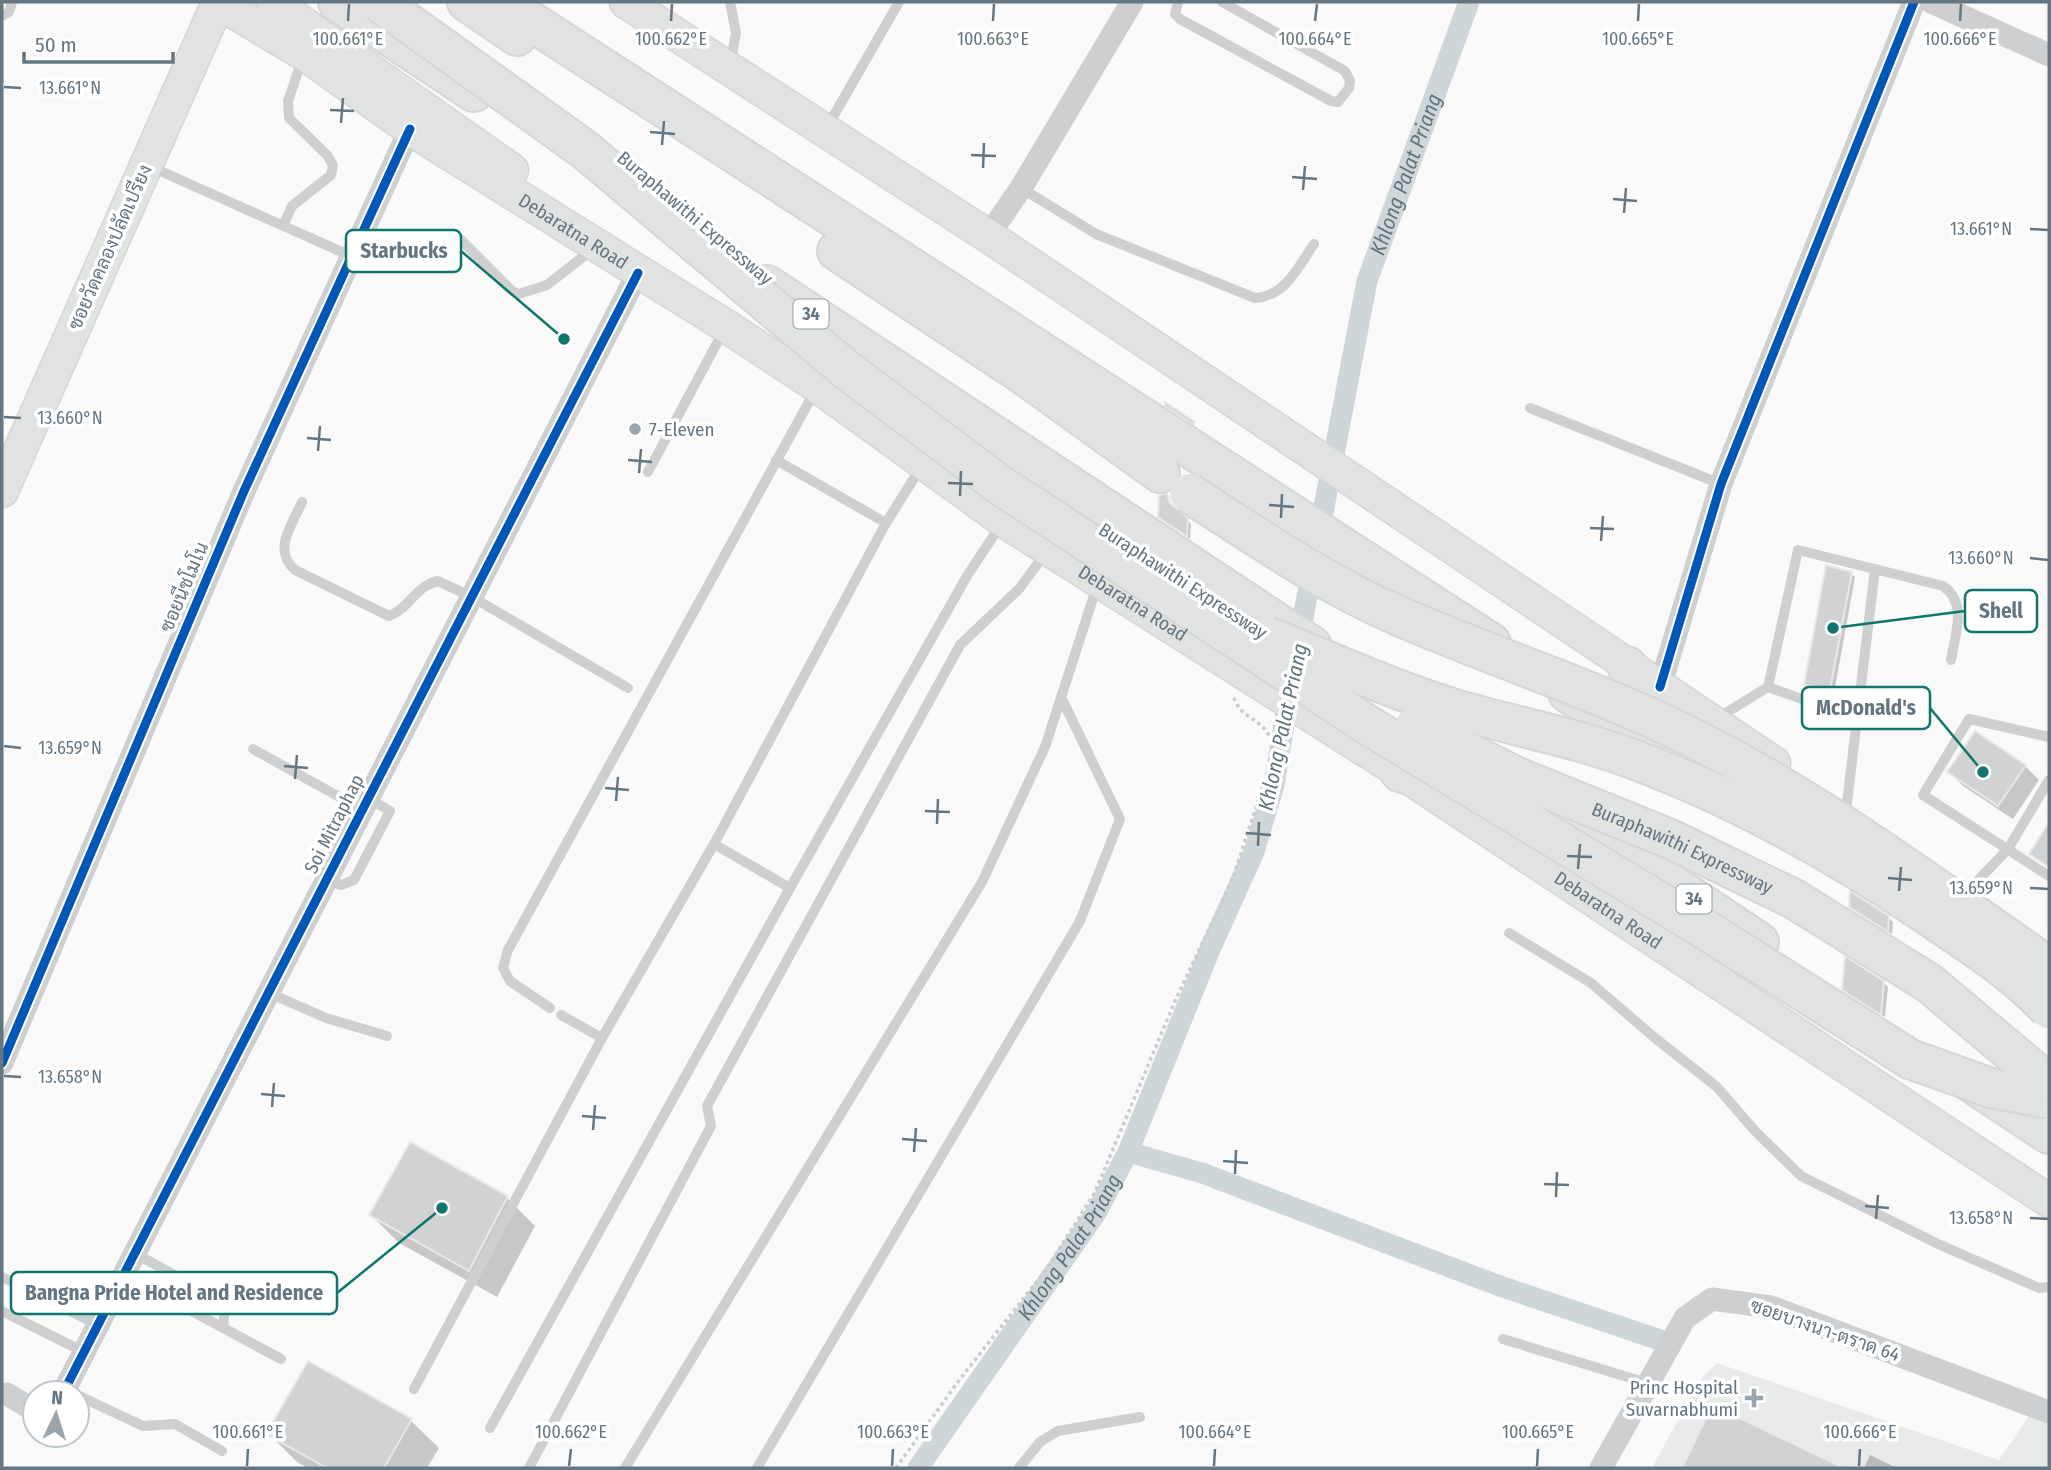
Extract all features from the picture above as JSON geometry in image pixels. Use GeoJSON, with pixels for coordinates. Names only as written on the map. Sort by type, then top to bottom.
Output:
{"type":"FeatureCollection","features":[{"type":"Feature","properties":{"kind":"highway","name":"34"},"geometry":{"type":"LineString","coordinates":[[338,2],[1275,631],[1339,664],[2049,1134]]}},
{"type":"Feature","properties":{"kind":"highway"},"geometry":{"type":"LineString","coordinates":[[379,2],[585,150],[848,371],[1000,485],[1254,653],[1910,1059],[1982,1086],[2049,1099]]}},
{"type":"Feature","properties":{"kind":"highway","name":"Buraphawithi Expressway"},"geometry":{"type":"LineString","coordinates":[[413,2],[596,135],[860,356],[1001,461],[1468,754],[1728,865],[1794,899],[1929,983],[2049,1084]]}},
{"type":"Feature","properties":{"kind":"highway"},"geometry":{"type":"LineString","coordinates":[[467,2],[1024,375],[1175,483],[1291,559],[1399,616],[1626,706],[1747,767],[1821,812],[2049,967]]}},
{"type":"Feature","properties":{"kind":"highway"},"geometry":{"type":"LineString","coordinates":[[501,2],[1724,795],[2049,1012]]}},
{"type":"Feature","properties":{"kind":"highway"},"geometry":{"type":"LineString","coordinates":[[1275,631],[1403,692],[1619,754],[1731,803],[1820,847],[1870,877],[1995,961],[2049,1012]]}},
{"type":"Feature","properties":{"kind":"highway"},"geometry":{"type":"LineString","coordinates":[[1627,666],[1724,795]]}},
{"type":"Feature","properties":{"kind":"highway"},"geometry":{"type":"LineString","coordinates":[[1401,772],[1596,834]]}},
{"type":"Feature","properties":{"kind":"main road","name":"Debaratna Road"},"geometry":{"type":"LineString","coordinates":[[218,2],[304,54],[410,129],[726,326],[817,386],[1004,520],[1401,772],[2049,1201]]}},
{"type":"Feature","properties":{"kind":"main road","name":"ซอยวัดคลองปลัดเปรียง"},"geometry":{"type":"LineString","coordinates":[[2,491],[218,2]]}},
{"type":"Feature","properties":{"kind":"main road"},"geometry":{"type":"LineString","coordinates":[[273,2],[540,189],[598,248]]}},
{"type":"Feature","properties":{"kind":"main road"},"geometry":{"type":"LineString","coordinates":[[625,2],[988,236],[2049,947]]}},
{"type":"Feature","properties":{"kind":"street"},"geometry":{"type":"LineString","coordinates":[[988,236],[1021,188],[1132,2]]}},
{"type":"Feature","properties":{"kind":"street"},"geometry":{"type":"LineString","coordinates":[[1660,687],[1721,484],[1914,2]]}},
{"type":"Feature","properties":{"kind":"street"},"geometry":{"type":"LineString","coordinates":[[1931,2],[2049,55]]}},
{"type":"Feature","properties":{"kind":"street","name":"ซอยนีชโมโน"},"geometry":{"type":"LineString","coordinates":[[2,1063],[244,491],[410,129]]}},
{"type":"Feature","properties":{"kind":"street","name":"Soi Mitraphap"},"geometry":{"type":"LineString","coordinates":[[73,1379],[82,1351],[638,273]]}},
{"type":"Feature","properties":{"kind":"street","name":"ซอยบางนา-ตราด 64"},"geometry":{"type":"LineString","coordinates":[[1601,1468],[1685,1318],[1700,1304],[1712,1299],[1729,1299],[1771,1307],[2049,1412]]}},
{"type":"Feature","properties":{"kind":"street"},"geometry":{"type":"LineString","coordinates":[[7,1394],[21,1403]]}},
{"type":"Feature","properties":{"kind":"lane"},"geometry":{"type":"LineString","coordinates":[[2,16],[9,12],[12,2]]}},
{"type":"Feature","properties":{"kind":"lane"},"geometry":{"type":"LineString","coordinates":[[728,69],[736,33],[730,2]]}},
{"type":"Feature","properties":{"kind":"lane"},"geometry":{"type":"LineString","coordinates":[[825,132],[899,2]]}},
{"type":"Feature","properties":{"kind":"lane"},"geometry":{"type":"LineString","coordinates":[[1178,2],[1175,13],[1180,19],[1331,101],[1338,102],[1344,98],[1350,80],[1345,71],[1222,2]]}},
{"type":"Feature","properties":{"kind":"lane"},"geometry":{"type":"LineString","coordinates":[[283,226],[292,206],[331,175],[333,165],[327,155],[289,118],[288,101],[304,54]]}},
{"type":"Feature","properties":{"kind":"lane"},"geometry":{"type":"LineString","coordinates":[[146,165],[351,256]]}},
{"type":"Feature","properties":{"kind":"lane"},"geometry":{"type":"LineString","coordinates":[[1021,188],[1096,234],[1255,298],[1270,297],[1281,290],[1314,244]]}},
{"type":"Feature","properties":{"kind":"lane"},"geometry":{"type":"LineString","coordinates":[[456,235],[519,295],[547,285],[598,248]]}},
{"type":"Feature","properties":{"kind":"lane"},"geometry":{"type":"LineString","coordinates":[[648,472],[726,326]]}},
{"type":"Feature","properties":{"kind":"lane"},"geometry":{"type":"LineString","coordinates":[[550,1008],[510,981],[503,968],[508,950],[817,386]]}},
{"type":"Feature","properties":{"kind":"lane"},"geometry":{"type":"LineString","coordinates":[[1530,408],[1721,484]]}},
{"type":"Feature","properties":{"kind":"lane"},"geometry":{"type":"LineString","coordinates":[[776,460],[886,523]]}},
{"type":"Feature","properties":{"kind":"lane"},"geometry":{"type":"LineString","coordinates":[[414,1389],[602,1038],[714,844],[886,523],[924,463]]}},
{"type":"Feature","properties":{"kind":"lane"},"geometry":{"type":"LineString","coordinates":[[303,502],[284,543],[285,558],[295,570],[389,616],[399,612],[421,586],[438,581],[472,597],[628,688]]}},
{"type":"Feature","properties":{"kind":"lane"},"geometry":{"type":"LineString","coordinates":[[490,1427],[790,888],[967,576],[1004,520]]}},
{"type":"Feature","properties":{"kind":"lane"},"geometry":{"type":"LineString","coordinates":[[529,1468],[711,1126],[708,1107],[960,645],[1019,589],[1049,549]]}},
{"type":"Feature","properties":{"kind":"lane"},"geometry":{"type":"LineString","coordinates":[[1711,722],[1768,687],[1798,550],[1943,586],[1952,593],[1958,613],[1951,660]]}},
{"type":"Feature","properties":{"kind":"lane"},"geometry":{"type":"LineString","coordinates":[[1846,811],[1855,718],[1875,569]]}},
{"type":"Feature","properties":{"kind":"lane"},"geometry":{"type":"LineString","coordinates":[[625,1468],[982,882],[1045,747],[1098,581]]}},
{"type":"Feature","properties":{"kind":"lane"},"geometry":{"type":"LineString","coordinates":[[1768,687],[1855,718]]}},
{"type":"Feature","properties":{"kind":"lane"},"geometry":{"type":"LineString","coordinates":[[757,1468],[1080,921],[1120,819],[1061,697]]}},
{"type":"Feature","properties":{"kind":"lane"},"geometry":{"type":"LineString","coordinates":[[2049,737],[1969,719],[1923,795],[2049,876]]}},
{"type":"Feature","properties":{"kind":"lane"},"geometry":{"type":"LineString","coordinates":[[253,749],[364,803]]}},
{"type":"Feature","properties":{"kind":"lane"},"geometry":{"type":"LineString","coordinates":[[1966,893],[2008,849],[2049,780]]}},
{"type":"Feature","properties":{"kind":"lane"},"geometry":{"type":"LineString","coordinates":[[714,844],[790,888]]}},
{"type":"Feature","properties":{"kind":"lane"},"geometry":{"type":"LineString","coordinates":[[1509,933],[1591,983],[1717,1087],[1801,1176],[1938,1244],[2039,1288],[2049,1287]]}},
{"type":"Feature","properties":{"kind":"lane"},"geometry":{"type":"LineString","coordinates":[[267,992],[326,1018],[387,1036]]}},
{"type":"Feature","properties":{"kind":"lane"},"geometry":{"type":"LineString","coordinates":[[561,1015],[602,1038]]}},
{"type":"Feature","properties":{"kind":"lane"},"geometry":{"type":"LineString","coordinates":[[127,1263],[215,1297],[225,1307],[223,1327]]}},
{"type":"Feature","properties":{"kind":"lane"},"geometry":{"type":"LineString","coordinates":[[127,1263],[223,1327],[281,1359]]}},
{"type":"Feature","properties":{"kind":"lane"},"geometry":{"type":"LineString","coordinates":[[2,1277],[96,1324]]}},
{"type":"Feature","properties":{"kind":"lane"},"geometry":{"type":"LineString","coordinates":[[2,1311],[82,1351]]}},
{"type":"Feature","properties":{"kind":"lane"},"geometry":{"type":"LineString","coordinates":[[1503,1339],[1647,1383]]}},
{"type":"Feature","properties":{"kind":"lane"},"geometry":{"type":"LineString","coordinates":[[91,1403],[143,1426],[175,1424],[222,1451]]}},
{"type":"Feature","properties":{"kind":"lane"},"geometry":{"type":"LineString","coordinates":[[1019,1468],[1040,1442],[1058,1431],[1140,1417]]}},
{"type":"Feature","properties":{"kind":"path"},"geometry":{"type":"LineString","coordinates":[[896,1468],[960,1379],[1028,1295],[1084,1213],[1175,1001],[1233,878],[1273,754],[1264,726],[1238,708],[1233,693]]}},
{"type":"Feature","properties":{"kind":"shaded area","name":"Princ Hospital Suvarnabhumi"},"geometry":{"type":"Polygon","coordinates":[[[1717,1363],[1999,1460],[2029,1416],[2049,1424],[2049,1468],[1652,1468],[1700,1380],[1717,1363]]]}},
{"type":"Feature","properties":{"kind":"building"},"geometry":{"type":"Polygon","coordinates":[[[1165,402],[1194,421],[1194,425],[1165,406],[1165,402]]]}},
{"type":"Feature","properties":{"kind":"building"},"geometry":{"type":"Polygon","coordinates":[[[1167,493],[1170,503],[1188,518],[1187,537],[1158,517],[1159,495],[1167,493]]]}},
{"type":"Feature","properties":{"kind":"building"},"geometry":{"type":"Polygon","coordinates":[[[1826,565],[1852,572],[1830,690],[1804,685],[1826,565]]]}},
{"type":"Feature","properties":{"kind":"building"},"geometry":{"type":"Polygon","coordinates":[[[1975,731],[2026,765],[1998,806],[1947,772],[1975,731]]]}},
{"type":"Feature","properties":{"kind":"building"},"geometry":{"type":"Polygon","coordinates":[[[2049,822],[2049,867],[2029,854],[2049,822]]]}},
{"type":"Feature","properties":{"kind":"building"},"geometry":{"type":"Polygon","coordinates":[[[1850,891],[1889,916],[1888,932],[1849,907],[1850,891]]]}},
{"type":"Feature","properties":{"kind":"building"},"geometry":{"type":"Polygon","coordinates":[[[1845,956],[1884,981],[1881,1015],[1842,990],[1845,956]]]}},
{"type":"Feature","properties":{"kind":"building"},"geometry":{"type":"Polygon","coordinates":[[[410,1142],[508,1196],[469,1271],[369,1215],[410,1142]]]}},
{"type":"Feature","properties":{"kind":"building"},"geometry":{"type":"Polygon","coordinates":[[[308,1361],[412,1419],[384,1468],[327,1468],[266,1434],[308,1361]]]}},
{"type":"Feature","properties":{"kind":"building","name":"Princ Hospital Suvarnabhumi"},"geometry":{"type":"Polygon","coordinates":[[[1712,1405],[1844,1468],[1682,1468],[1712,1405]]]}},
{"type":"Feature","properties":{"kind":"waterway","name":"Khlong Palat Priang"},"geometry":{"type":"LineString","coordinates":[[1298,644],[1367,281],[1469,2]]}},
{"type":"Feature","properties":{"kind":"waterway","name":"Khlong Palat Priang"},"geometry":{"type":"LineString","coordinates":[[918,1468],[1096,1213],[1128,1152],[1211,947],[1254,852],[1274,785],[1290,689]]}},
{"type":"Feature","properties":{"kind":"waterway"},"geometry":{"type":"LineString","coordinates":[[1128,1152],[1202,1173],[1497,1285],[1666,1342]]}},
{"type":"Feature","properties":{"kind":"cycle path"},"geometry":{"type":"LineString","coordinates":[[1660,687],[1721,484],[1914,2]]}},
{"type":"Feature","properties":{"kind":"cycle path"},"geometry":{"type":"LineString","coordinates":[[2,1063],[244,491],[410,129]]}},
{"type":"Feature","properties":{"kind":"cycle path"},"geometry":{"type":"LineString","coordinates":[[70,1379],[638,273]]}},
{"type":"Feature","properties":{"kind":"place","name":"Starbucks"},"geometry":{"type":"Point","coordinates":[564,339]}},
{"type":"Feature","properties":{"kind":"place","name":"7-Eleven"},"geometry":{"type":"Point","coordinates":[635,429]}},
{"type":"Feature","properties":{"kind":"place","name":"Shell"},"geometry":{"type":"Point","coordinates":[1833,628]}},
{"type":"Feature","properties":{"kind":"place","name":"McDonald's"},"geometry":{"type":"Point","coordinates":[1983,772]}},
{"type":"Feature","properties":{"kind":"place","name":"Bangna Pride Hotel and Residence"},"geometry":{"type":"Point","coordinates":[442,1208]}},
{"type":"Feature","properties":{"kind":"place","name":"Princ Hospital Suvarnabhumi"},"geometry":{"type":"Point","coordinates":[1754,1398]}}]}
